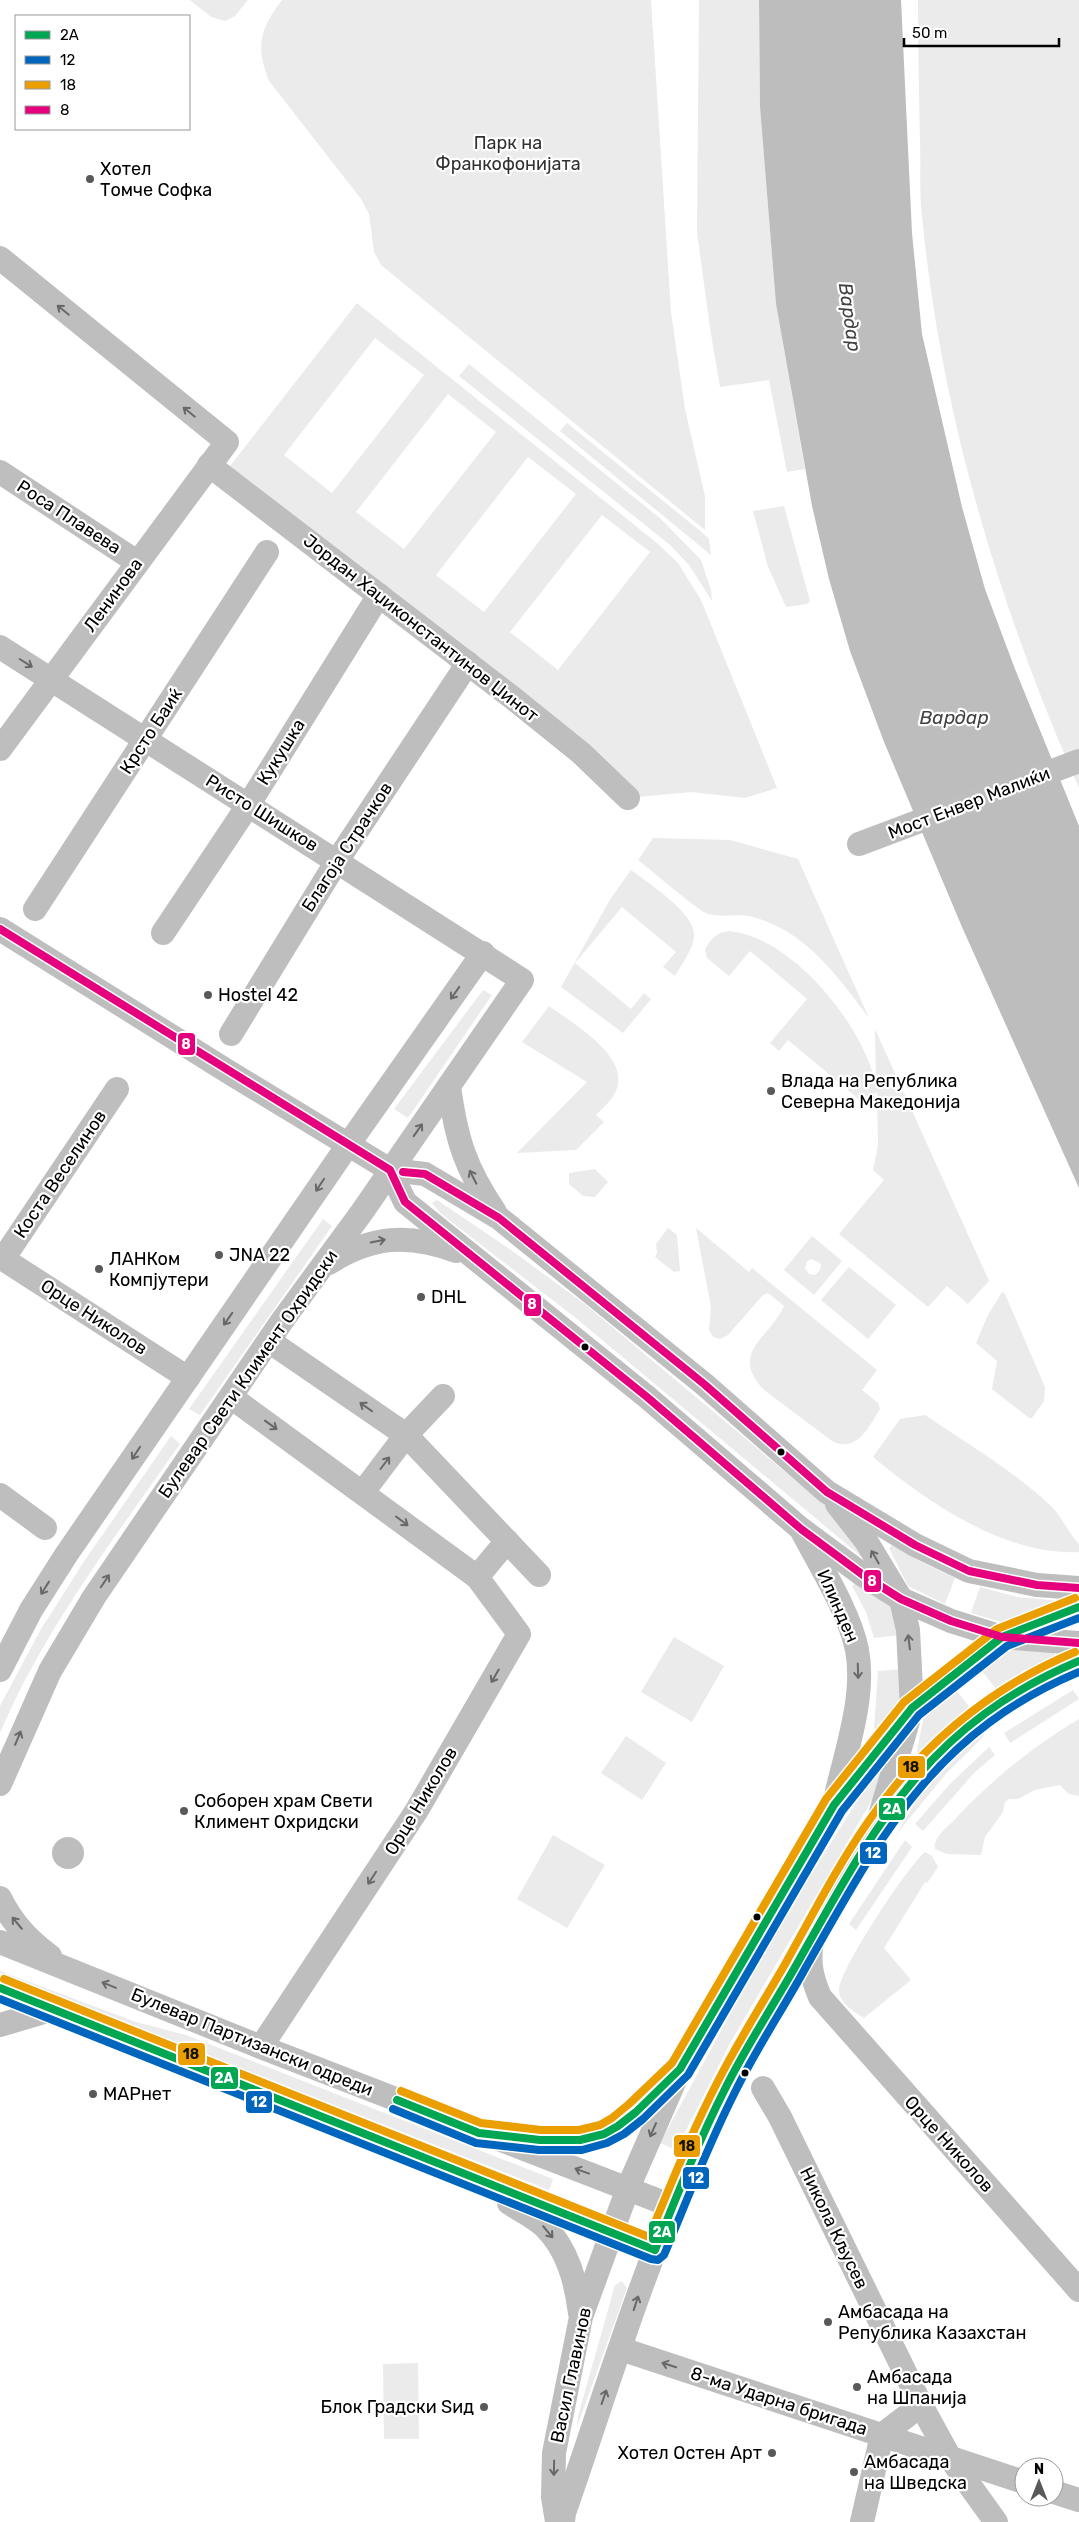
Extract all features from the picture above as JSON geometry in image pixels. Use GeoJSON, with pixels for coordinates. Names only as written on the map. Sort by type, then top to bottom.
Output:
{"type":"FeatureCollection","features":[{"type":"Feature","properties":{"kind":"street","name":"Ленинова"},"geometry":{"type":"LineString","coordinates":[[0,749],[227,442],[3,266]]}},
{"type":"Feature","properties":{"kind":"street","name":"Јордан Хаџиконстантинов Џинот"},"geometry":{"type":"LineString","coordinates":[[210,465],[468,663],[581,753],[628,798]]}},
{"type":"Feature","properties":{"kind":"street","name":"Роса Плавева"},"geometry":{"type":"LineString","coordinates":[[0,472],[137,562]]}},
{"type":"Feature","properties":{"kind":"street","name":"Крсто Баиќ"},"geometry":{"type":"LineString","coordinates":[[35,909],[267,552]]}},
{"type":"Feature","properties":{"kind":"street","name":"Кукушка"},"geometry":{"type":"LineString","coordinates":[[163,933],[249,804],[379,595]]}},
{"type":"Feature","properties":{"kind":"street","name":"Ристо Шишков"},"geometry":{"type":"LineString","coordinates":[[0,647],[483,953],[522,980]]}},
{"type":"Feature","properties":{"kind":"street","name":"Благоја Страчков"},"geometry":{"type":"LineString","coordinates":[[231,1034],[337,861],[468,663]]}},
{"type":"Feature","properties":{"kind":"street","name":"Мост Енвер Малиќи"},"geometry":{"type":"LineString","coordinates":[[859,844],[1079,761]]}},
{"type":"Feature","properties":{"kind":"street"},"geometry":{"type":"LineString","coordinates":[[0,929],[390,1170],[425,1174],[499,1218],[696,1378],[828,1492],[915,1545],[969,1571],[1037,1585],[1079,1588]]}},
{"type":"Feature","properties":{"kind":"street"},"geometry":{"type":"LineString","coordinates":[[0,1670],[31,1610],[66,1555],[348,1145],[483,953]]}},
{"type":"Feature","properties":{"kind":"street","name":"Булевар Свети Климент Охридски"},"geometry":{"type":"LineString","coordinates":[[0,1784],[46,1679],[80,1619],[269,1341],[522,980]]}},
{"type":"Feature","properties":{"kind":"street"},"geometry":{"type":"LineString","coordinates":[[449,1086],[455,1130],[460,1146],[480,1190],[499,1218]]}},
{"type":"Feature","properties":{"kind":"street","name":"Коста Веселинов"},"geometry":{"type":"LineString","coordinates":[[2,1258],[116,1089]]}},
{"type":"Feature","properties":{"kind":"street","name":"Илинден"},"geometry":{"type":"LineString","coordinates":[[390,1170],[405,1202],[469,1256],[647,1397],[801,1529],[900,1599],[951,1621],[1002,1637],[1079,1643]]}},
{"type":"Feature","properties":{"kind":"street"},"geometry":{"type":"LineString","coordinates":[[319,1270],[346,1252],[365,1244],[389,1239],[426,1241],[469,1256]]}},
{"type":"Feature","properties":{"kind":"street","name":"Орце Николов"},"geometry":{"type":"LineString","coordinates":[[2,1258],[188,1378]]}},
{"type":"Feature","properties":{"kind":"street"},"geometry":{"type":"LineString","coordinates":[[269,1341],[406,1435],[539,1575]]}},
{"type":"Feature","properties":{"kind":"street"},"geometry":{"type":"LineString","coordinates":[[363,1492],[406,1435],[443,1396]]}},
{"type":"Feature","properties":{"kind":"street","name":"Орце Николов"},"geometry":{"type":"LineString","coordinates":[[231,1397],[477,1577],[519,1634],[417,1810],[261,2047]]}},
{"type":"Feature","properties":{"kind":"street"},"geometry":{"type":"LineString","coordinates":[[828,1492],[866,1541],[900,1599],[910,1649],[912,1708],[876,1828]]}},
{"type":"Feature","properties":{"kind":"street"},"geometry":{"type":"LineString","coordinates":[[0,1495],[45,1528]]}},
{"type":"Feature","properties":{"kind":"street","name":"Илинден"},"geometry":{"type":"LineString","coordinates":[[801,1529],[840,1605],[858,1653],[859,1692],[834,1805]]}},
{"type":"Feature","properties":{"kind":"street"},"geometry":{"type":"LineString","coordinates":[[477,1577],[507,1541]]}},
{"type":"Feature","properties":{"kind":"street"},"geometry":{"type":"LineString","coordinates":[[480,2133],[556,2142],[580,2140],[604,2134],[636,2112],[680,2069],[834,1805],[912,1708],[1002,1637],[1079,1608]]}},
{"type":"Feature","properties":{"kind":"street"},"geometry":{"type":"LineString","coordinates":[[876,1828],[929,1763],[969,1724],[1018,1690],[1041,1677],[1079,1661]]}},
{"type":"Feature","properties":{"kind":"street","name":"Васил Главинов"},"geometry":{"type":"LineString","coordinates":[[563,2522],[564,2512],[672,2206],[727,2085],[876,1828]]}},
{"type":"Feature","properties":{"kind":"street"},"geometry":{"type":"LineString","coordinates":[[0,1898],[6,1911],[35,1945],[65,1967]]}},
{"type":"Feature","properties":{"kind":"street","name":"Орце Николов"},"geometry":{"type":"LineString","coordinates":[[812,1936],[809,1958],[812,1978],[820,1997],[1079,2290]]}},
{"type":"Feature","properties":{"kind":"street","name":"Булевар Партизански одреди"},"geometry":{"type":"LineString","coordinates":[[0,1942],[261,2047],[672,2206]]}},
{"type":"Feature","properties":{"kind":"street"},"geometry":{"type":"LineString","coordinates":[[0,1988],[655,2250]]}},
{"type":"Feature","properties":{"kind":"street"},"geometry":{"type":"LineString","coordinates":[[768,2015],[785,2000],[803,1995],[820,1997]]}},
{"type":"Feature","properties":{"kind":"street"},"geometry":{"type":"LineString","coordinates":[[0,2025],[54,2009]]}},
{"type":"Feature","properties":{"kind":"street","name":"Васил Главинов"},"geometry":{"type":"LineString","coordinates":[[557,2522],[553,2497],[554,2453],[581,2317],[610,2232],[680,2069]]}},
{"type":"Feature","properties":{"kind":"street","name":"Никола Кљусев"},"geometry":{"type":"LineString","coordinates":[[763,2088],[780,2117],[921,2405],[950,2458],[996,2522]]}},
{"type":"Feature","properties":{"kind":"street"},"geometry":{"type":"LineString","coordinates":[[465,2175],[544,2226],[561,2249],[570,2266],[577,2288],[581,2317]]}},
{"type":"Feature","properties":{"kind":"street","name":"8-ма Ударна бригада"},"geometry":{"type":"LineString","coordinates":[[621,2349],[882,2435],[862,2522]]}},
{"type":"Feature","properties":{"kind":"street"},"geometry":{"type":"LineString","coordinates":[[882,2435],[921,2405]]}},
{"type":"Feature","properties":{"kind":"street"},"geometry":{"type":"LineString","coordinates":[[882,2435],[1014,2479]]}},
{"type":"Feature","properties":{"kind":"street"},"geometry":{"type":"LineString","coordinates":[[1064,2495],[1079,2500]]}},
{"type":"Feature","properties":{"kind":"green space"},"geometry":{"type":"Polygon","coordinates":[[[190,0],[248,0],[235,16],[225,21],[211,17],[190,0]]]}},
{"type":"Feature","properties":{"kind":"green space","name":"Парк на Франкофонијата"},"geometry":{"type":"Polygon","coordinates":[[[282,0],[651,0],[671,312],[685,409],[705,496],[705,530],[381,265],[374,252],[369,214],[361,199],[269,81],[262,58],[262,38],[269,20],[282,0]]]}},
{"type":"Feature","properties":{"kind":"green space"},"geometry":{"type":"Polygon","coordinates":[[[699,0],[759,0],[760,107],[776,304],[805,469],[787,472],[769,380],[720,387],[697,232],[699,0]]]}},
{"type":"Feature","properties":{"kind":"green space"},"geometry":{"type":"Polygon","coordinates":[[[918,0],[1079,0],[1079,788],[1023,650],[999,580],[959,436],[943,364],[931,290],[921,207],[918,0]]]}},
{"type":"Feature","properties":{"kind":"green space"},"geometry":{"type":"Polygon","coordinates":[[[357,303],[657,543],[678,563],[701,600],[777,788],[745,798],[691,792],[628,798],[223,475],[357,303]],[[375,338],[284,455],[332,493],[424,375],[375,338]],[[448,394],[356,512],[404,549],[496,432],[448,394]],[[528,457],[436,575],[484,612],[576,494],[528,457]],[[602,515],[510,632],[558,670],[650,552],[602,515]]]}},
{"type":"Feature","properties":{"kind":"green space"},"geometry":{"type":"Polygon","coordinates":[[[469,364],[662,520],[701,560],[711,590],[712,601],[689,565],[670,545],[459,376],[469,364]]]}},
{"type":"Feature","properties":{"kind":"green space"},"geometry":{"type":"Polygon","coordinates":[[[567,423],[704,534],[709,539],[711,555],[560,431],[567,423]]]}},
{"type":"Feature","properties":{"kind":"green space"},"geometry":{"type":"Polygon","coordinates":[[[784,506],[810,601],[807,604],[786,607],[768,567],[753,511],[784,506]]]}},
{"type":"Feature","properties":{"kind":"green space"},"geometry":{"type":"Polygon","coordinates":[[[653,838],[730,840],[798,859],[869,1018],[819,957],[789,933],[753,917],[708,914],[638,860],[653,838]]]}},
{"type":"Feature","properties":{"kind":"green space"},"geometry":{"type":"Polygon","coordinates":[[[631,870],[678,907],[692,925],[694,938],[688,955],[675,976],[663,967],[676,952],[622,907],[575,963],[631,1009],[644,993],[651,999],[623,1033],[561,987],[611,898],[631,870]]]}},
{"type":"Feature","properties":{"kind":"green space"},"geometry":{"type":"Polygon","coordinates":[[[730,931],[754,937],[778,950],[801,967],[822,988],[841,1012],[857,1037],[869,1062],[876,1085],[875,1029],[989,1281],[968,1304],[947,1286],[928,1307],[839,1234],[884,1180],[873,1170],[878,1145],[877,1091],[868,1107],[788,1040],[779,1051],[770,1043],[807,999],[750,951],[729,976],[707,958],[705,950],[712,939],[721,933],[730,931]]]}},
{"type":"Feature","properties":{"kind":"green space"},"geometry":{"type":"Polygon","coordinates":[[[483,990],[492,995],[408,1118],[394,1109],[483,990]]]}},
{"type":"Feature","properties":{"kind":"green space"},"geometry":{"type":"Polygon","coordinates":[[[549,1006],[584,1031],[607,1053],[615,1065],[618,1078],[616,1091],[610,1101],[596,1115],[604,1122],[576,1150],[517,1153],[587,1082],[522,1042],[549,1006]]]}},
{"type":"Feature","properties":{"kind":"green space"},"geometry":{"type":"Polygon","coordinates":[[[595,1169],[608,1182],[595,1197],[583,1196],[569,1184],[569,1173],[595,1169]]]}},
{"type":"Feature","properties":{"kind":"green space"},"geometry":{"type":"Polygon","coordinates":[[[437,1200],[511,1250],[586,1305],[826,1506],[865,1557],[862,1557],[577,1319],[440,1213],[432,1203],[437,1200]]]}},
{"type":"Feature","properties":{"kind":"green space"},"geometry":{"type":"Polygon","coordinates":[[[323,1219],[332,1226],[200,1415],[189,1409],[323,1219]]]}},
{"type":"Feature","properties":{"kind":"green space"},"geometry":{"type":"Polygon","coordinates":[[[668,1228],[677,1235],[680,1271],[674,1272],[655,1257],[657,1253],[656,1244],[668,1228]]]}},
{"type":"Feature","properties":{"kind":"green space"},"geometry":{"type":"Polygon","coordinates":[[[696,1228],[749,1272],[752,1268],[877,1370],[862,1390],[878,1403],[880,1409],[867,1430],[855,1441],[841,1444],[832,1441],[764,1390],[754,1377],[750,1365],[751,1355],[784,1306],[768,1293],[763,1295],[728,1335],[720,1339],[713,1337],[709,1330],[711,1307],[696,1228]]]}},
{"type":"Feature","properties":{"kind":"green space"},"geometry":{"type":"Polygon","coordinates":[[[812,1236],[842,1261],[814,1295],[784,1270],[812,1236]],[[812,1259],[807,1261],[805,1268],[809,1274],[815,1275],[820,1270],[821,1264],[812,1259]]]}},
{"type":"Feature","properties":{"kind":"green space"},"geometry":{"type":"Polygon","coordinates":[[[849,1267],[896,1305],[868,1339],[821,1300],[849,1267]]]}},
{"type":"Feature","properties":{"kind":"green space"},"geometry":{"type":"Polygon","coordinates":[[[1002,1292],[1005,1294],[1045,1387],[1044,1401],[1032,1418],[1029,1418],[992,1389],[997,1361],[976,1343],[988,1315],[1002,1292]]]}},
{"type":"Feature","properties":{"kind":"green space"},"geometry":{"type":"Polygon","coordinates":[[[925,1415],[990,1458],[1052,1507],[1079,1544],[1079,1552],[1051,1551],[1023,1545],[996,1536],[942,1508],[873,1457],[900,1419],[925,1415]]]}},
{"type":"Feature","properties":{"kind":"green space"},"geometry":{"type":"Polygon","coordinates":[[[171,1436],[180,1444],[82,1584],[38,1657],[0,1733],[0,1706],[41,1629],[85,1560],[171,1436]]]}},
{"type":"Feature","properties":{"kind":"green space"},"geometry":{"type":"Polygon","coordinates":[[[892,1545],[923,1563],[955,1578],[945,1604],[908,1586],[889,1548],[892,1545]]]}},
{"type":"Feature","properties":{"kind":"green space"},"geometry":{"type":"Polygon","coordinates":[[[857,1582],[892,1602],[901,1635],[874,1638],[866,1612],[852,1586],[857,1582]]]}},
{"type":"Feature","properties":{"kind":"green space"},"geometry":{"type":"Polygon","coordinates":[[[980,1587],[1017,1597],[1062,1601],[1011,1625],[971,1613],[980,1587]]]}},
{"type":"Feature","properties":{"kind":"green space"},"geometry":{"type":"Polygon","coordinates":[[[674,1637],[724,1666],[692,1722],[641,1692],[674,1637]]]}},
{"type":"Feature","properties":{"kind":"green space"},"geometry":{"type":"Polygon","coordinates":[[[1011,1647],[1053,1649],[1057,1659],[1028,1669],[996,1689],[979,1667],[1011,1647]]]}},
{"type":"Feature","properties":{"kind":"green space"},"geometry":{"type":"Polygon","coordinates":[[[904,1669],[904,1701],[878,1730],[874,1728],[878,1671],[904,1669]]]}},
{"type":"Feature","properties":{"kind":"green space"},"geometry":{"type":"Polygon","coordinates":[[[953,1686],[970,1708],[916,1756],[925,1710],[953,1686]]]}},
{"type":"Feature","properties":{"kind":"green space"},"geometry":{"type":"Polygon","coordinates":[[[1073,1690],[1079,1699],[1010,1743],[1004,1733],[1073,1690]]]}},
{"type":"Feature","properties":{"kind":"green space"},"geometry":{"type":"Polygon","coordinates":[[[1079,1719],[1079,1796],[1069,1794],[1060,1785],[1035,1790],[1018,1799],[1009,1799],[1005,1802],[1003,1812],[985,1837],[981,1855],[947,1854],[935,1849],[936,1841],[942,1832],[984,1790],[1029,1752],[1079,1719]]]}},
{"type":"Feature","properties":{"kind":"green space"},"geometry":{"type":"Polygon","coordinates":[[[982,1727],[984,1736],[944,1776],[895,1836],[927,1783],[943,1763],[982,1727]]]}},
{"type":"Feature","properties":{"kind":"green space"},"geometry":{"type":"Polygon","coordinates":[[[626,1736],[666,1763],[642,1800],[601,1773],[626,1736]]]}},
{"type":"Feature","properties":{"kind":"green space"},"geometry":{"type":"Polygon","coordinates":[[[989,1747],[995,1755],[975,1772],[923,1831],[915,1824],[950,1784],[989,1747]]]}},
{"type":"Feature","properties":{"kind":"green space"},"geometry":{"type":"Polygon","coordinates":[[[886,1758],[883,1781],[729,2045],[676,2150],[660,2143],[769,1942],[882,1761],[886,1758]]]}},
{"type":"Feature","properties":{"kind":"green space"},"geometry":{"type":"Polygon","coordinates":[[[553,1835],[605,1865],[567,1928],[517,1899],[553,1835]]]}},
{"type":"Feature","properties":{"kind":"green space"},"geometry":{"type":"Polygon","coordinates":[[[905,1840],[912,1847],[856,1930],[849,1924],[905,1840]]]}},
{"type":"Feature","properties":{"kind":"green space"},"geometry":{"type":"Polygon","coordinates":[[[925,1852],[932,1856],[938,1867],[927,1883],[925,1882],[884,1948],[911,1980],[864,2018],[848,2007],[842,2000],[839,1991],[842,1980],[875,1919],[904,1877],[925,1852]]]}},
{"type":"Feature","properties":{"kind":"green space"},"geometry":{"type":"Polygon","coordinates":[[[0,1971],[136,2022],[186,2035],[553,2179],[549,2190],[0,1973],[0,1971]]]}},
{"type":"Feature","properties":{"kind":"green space"},"geometry":{"type":"Polygon","coordinates":[[[622,2281],[627,2288],[577,2427],[578,2416],[615,2285],[622,2281]]]}},
{"type":"Feature","properties":{"kind":"green space"},"geometry":{"type":"Polygon","coordinates":[[[418,2363],[419,2439],[384,2439],[383,2364],[418,2363]]]}},
{"type":"Feature","properties":{"kind":"water","name":"Вардар"},"geometry":{"type":"Polygon","coordinates":[[[759,0],[901,0],[912,233],[922,334],[962,507],[985,589],[1015,669],[1079,826],[1079,1188],[962,927],[884,742],[850,651],[829,579],[812,506],[776,304],[760,107],[759,0]]]}},
{"type":"Feature","properties":{"kind":"water"},"geometry":{"type":"Polygon","coordinates":[[[68,1837],[79,1842],[84,1853],[79,1864],[68,1869],[57,1864],[52,1853],[57,1842],[68,1837]]]}},
{"type":"Feature","properties":{"kind":"transit line","name":"8"},"geometry":{"type":"LineString","coordinates":[[0,929],[390,1170],[405,1202],[647,1397],[801,1529],[863,1575],[901,1599],[951,1621],[1002,1637],[1079,1643]]}},
{"type":"Feature","properties":{"kind":"transit line","name":"8"},"geometry":{"type":"LineString","coordinates":[[403,1172],[425,1174],[499,1218],[704,1384],[827,1492],[915,1545],[969,1571],[1037,1585],[1079,1588]]}},
{"type":"Feature","properties":{"kind":"transit line","name":"18"},"geometry":{"type":"LineString","coordinates":[[401,2091],[481,2123],[541,2130],[579,2130],[600,2125],[612,2118],[672,2063],[826,1799],[904,1702],[997,1629],[1075,1598]]}},
{"type":"Feature","properties":{"kind":"transit line","name":"2A"},"geometry":{"type":"LineString","coordinates":[[397,2100],[479,2133],[540,2140],[580,2140],[604,2134],[618,2126],[636,2112],[680,2069],[834,1805],[912,1708],[1002,1637],[1079,1607]]}},
{"type":"Feature","properties":{"kind":"transit line","name":"12"},"geometry":{"type":"LineString","coordinates":[[393,2109],[476,2143],[539,2150],[582,2150],[607,2143],[624,2134],[643,2119],[688,2075],[842,1811],[919,1715],[1007,1646],[1079,1618]]}},
{"type":"Feature","properties":{"kind":"transit line","name":"18"},"geometry":{"type":"LineString","coordinates":[[4,1979],[649,2237],[708,2100],[834,1875],[868,1822],[911,1768],[959,1722],[986,1701],[1014,1683],[1044,1666],[1075,1652]]}},
{"type":"Feature","properties":{"kind":"transit line","name":"2A"},"geometry":{"type":"LineString","coordinates":[[0,1988],[655,2250],[697,2147],[734,2072],[850,1872],[878,1828],[908,1788],[941,1751],[980,1717],[1025,1687],[1079,1661]]}},
{"type":"Feature","properties":{"kind":"transit line","name":"12"},"geometry":{"type":"LineString","coordinates":[[0,1999],[651,2259],[658,2260],[664,2255],[707,2152],[743,2076],[833,1919],[887,1832],[916,1794],[948,1758],[985,1726],[1028,1697],[1079,1672]]}},
{"type":"Feature","properties":{"kind":"place","name":"Хотел Томче Софка"},"geometry":{"type":"Point","coordinates":[90,179]}},
{"type":"Feature","properties":{"kind":"place","name":"Hostel 42"},"geometry":{"type":"Point","coordinates":[208,995]}},
{"type":"Feature","properties":{"kind":"place","name":"Влада на Република Северна Македонија"},"geometry":{"type":"Point","coordinates":[771,1091]}},
{"type":"Feature","properties":{"kind":"place","name":"JNA 22"},"geometry":{"type":"Point","coordinates":[219,1255]}},
{"type":"Feature","properties":{"kind":"place","name":"ЛАНКом Компјутери"},"geometry":{"type":"Point","coordinates":[99,1269]}},
{"type":"Feature","properties":{"kind":"place","name":"DHL"},"geometry":{"type":"Point","coordinates":[421,1297]}},
{"type":"Feature","properties":{"kind":"place","name":"Соборен храм Свети Климент Охридски"},"geometry":{"type":"Point","coordinates":[184,1811]}},
{"type":"Feature","properties":{"kind":"place","name":"МАРнет"},"geometry":{"type":"Point","coordinates":[93,2094]}},
{"type":"Feature","properties":{"kind":"place","name":"Амбасада на Република Казахстан"},"geometry":{"type":"Point","coordinates":[828,2322]}},
{"type":"Feature","properties":{"kind":"place","name":"Амбасада на Шпанија"},"geometry":{"type":"Point","coordinates":[857,2387]}},
{"type":"Feature","properties":{"kind":"place","name":"Блок Градски Sид"},"geometry":{"type":"Point","coordinates":[484,2407]}},
{"type":"Feature","properties":{"kind":"place","name":"Хотел Остен Арт"},"geometry":{"type":"Point","coordinates":[772,2453]}},
{"type":"Feature","properties":{"kind":"place","name":"Амбасада на Шведска"},"geometry":{"type":"Point","coordinates":[854,2472]}}]}
